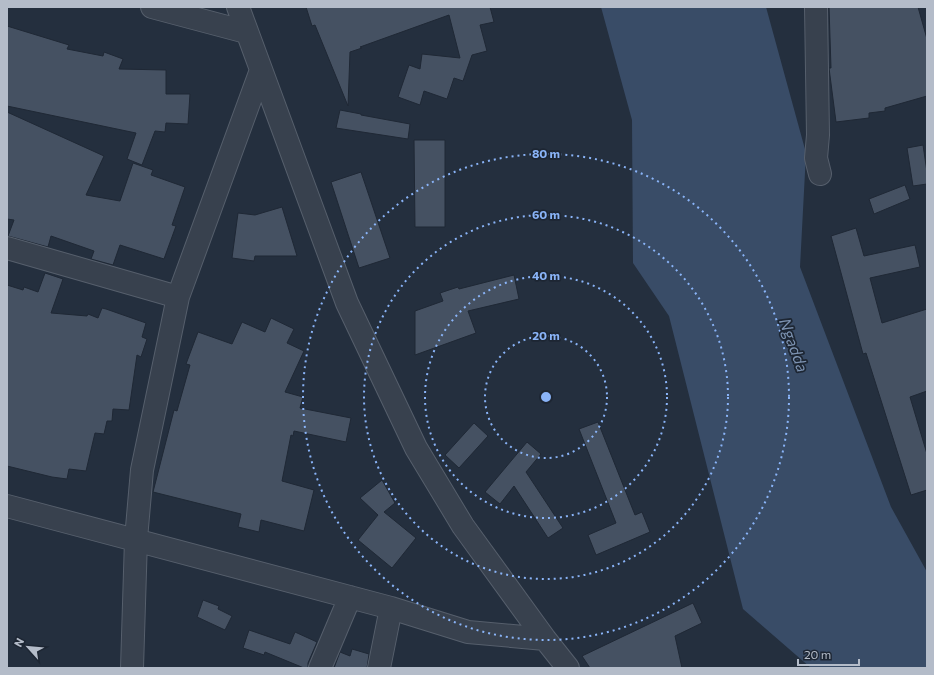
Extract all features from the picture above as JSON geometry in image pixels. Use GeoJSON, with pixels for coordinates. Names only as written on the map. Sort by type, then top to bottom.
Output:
{"type":"FeatureCollection","features":[{"type":"Feature","properties":{"kind":"street"},"geometry":{"type":"LineString","coordinates":[[152,7],[246,32]]}},
{"type":"Feature","properties":{"kind":"street"},"geometry":{"type":"LineString","coordinates":[[238,7],[347,303],[416,448],[463,526],[545,639],[568,668]]}},
{"type":"Feature","properties":{"kind":"street"},"geometry":{"type":"LineString","coordinates":[[816,7],[818,135],[816,158],[820,174]]}},
{"type":"Feature","properties":{"kind":"street"},"geometry":{"type":"LineString","coordinates":[[132,668],[136,539],[142,470],[178,297],[260,70]]}},
{"type":"Feature","properties":{"kind":"street"},"geometry":{"type":"LineString","coordinates":[[7,248],[178,297]]}},
{"type":"Feature","properties":{"kind":"street"},"geometry":{"type":"LineString","coordinates":[[7,506],[136,539],[391,608],[468,632],[545,639]]}},
{"type":"Feature","properties":{"kind":"street"},"geometry":{"type":"LineString","coordinates":[[320,668],[350,597]]}},
{"type":"Feature","properties":{"kind":"street"},"geometry":{"type":"LineString","coordinates":[[379,668],[391,608]]}},
{"type":"Feature","properties":{"kind":"water","name":"Ngadda"},"geometry":{"type":"Polygon","coordinates":[[[601,7],[766,7],[806,153],[800,267],[891,507],[927,572],[927,668],[811,668],[743,609],[669,316],[633,263],[632,120],[601,7]]]}},
{"type":"Feature","properties":{"kind":"building"},"geometry":{"type":"Polygon","coordinates":[[[306,7],[490,7],[494,22],[480,25],[487,51],[472,55],[463,81],[454,78],[447,99],[424,91],[420,105],[398,97],[409,65],[420,69],[422,54],[460,58],[449,15],[350,52],[348,106],[315,25],[312,26],[306,7]]]}},
{"type":"Feature","properties":{"kind":"building"},"geometry":{"type":"Polygon","coordinates":[[[829,7],[918,7],[927,39],[927,96],[885,108],[885,111],[869,113],[869,118],[836,122],[829,68],[831,68],[829,7]]]}},
{"type":"Feature","properties":{"kind":"building"},"geometry":{"type":"Polygon","coordinates":[[[7,26],[69,45],[67,49],[103,56],[104,52],[123,59],[119,69],[166,70],[166,94],[190,94],[188,124],[166,123],[165,132],[155,131],[142,165],[127,159],[136,133],[7,106],[7,26]]]}},
{"type":"Feature","properties":{"kind":"building"},"geometry":{"type":"Polygon","coordinates":[[[340,110],[410,124],[408,139],[336,128],[340,110]]]}},
{"type":"Feature","properties":{"kind":"building"},"geometry":{"type":"Polygon","coordinates":[[[7,112],[104,156],[86,195],[120,201],[133,163],[153,170],[151,175],[185,187],[172,225],[176,226],[164,259],[120,245],[113,265],[91,259],[94,251],[51,236],[48,247],[8,236],[14,220],[7,219],[7,112]]]}},
{"type":"Feature","properties":{"kind":"building"},"geometry":{"type":"Polygon","coordinates":[[[414,140],[445,140],[445,227],[415,227],[414,140]]]}},
{"type":"Feature","properties":{"kind":"building"},"geometry":{"type":"Polygon","coordinates":[[[923,145],[927,172],[927,184],[913,186],[907,148],[923,145]]]}},
{"type":"Feature","properties":{"kind":"building"},"geometry":{"type":"Polygon","coordinates":[[[361,172],[390,258],[359,268],[331,182],[361,172]]]}},
{"type":"Feature","properties":{"kind":"building"},"geometry":{"type":"Polygon","coordinates":[[[905,185],[910,199],[874,214],[869,199],[905,185]]]}},
{"type":"Feature","properties":{"kind":"building"},"geometry":{"type":"Polygon","coordinates":[[[282,207],[297,256],[255,256],[254,261],[232,258],[238,213],[255,215],[282,207]]]}},
{"type":"Feature","properties":{"kind":"building"},"geometry":{"type":"Polygon","coordinates":[[[856,228],[864,256],[915,245],[920,267],[870,278],[882,323],[927,309],[927,391],[910,397],[927,454],[927,490],[911,495],[866,353],[863,354],[831,236],[856,228]]]}},
{"type":"Feature","properties":{"kind":"building"},"geometry":{"type":"Polygon","coordinates":[[[45,273],[63,279],[51,313],[87,316],[88,314],[98,318],[102,308],[146,323],[142,337],[147,339],[141,357],[137,355],[129,410],[113,409],[112,421],[107,421],[104,434],[95,433],[86,471],[69,469],[67,479],[52,477],[7,466],[7,285],[23,290],[24,287],[38,292],[45,273]]]}},
{"type":"Feature","properties":{"kind":"building"},"geometry":{"type":"Polygon","coordinates":[[[514,275],[519,299],[468,311],[476,333],[415,355],[415,311],[443,301],[440,293],[458,287],[459,289],[514,275]]]}},
{"type":"Feature","properties":{"kind":"building"},"geometry":{"type":"Polygon","coordinates":[[[271,318],[294,329],[287,343],[304,351],[285,392],[303,397],[300,408],[351,418],[346,442],[294,431],[293,436],[291,435],[282,481],[314,490],[304,531],[261,520],[259,532],[238,527],[241,514],[153,492],[174,410],[177,411],[190,365],[186,364],[198,332],[232,344],[242,322],[265,332],[271,318]]]}},
{"type":"Feature","properties":{"kind":"building"},"geometry":{"type":"Polygon","coordinates":[[[598,422],[635,515],[642,512],[650,532],[596,555],[588,535],[616,523],[579,429],[598,422]]]}},
{"type":"Feature","properties":{"kind":"building"},"geometry":{"type":"Polygon","coordinates":[[[474,423],[488,436],[459,468],[445,455],[474,423]]]}},
{"type":"Feature","properties":{"kind":"building"},"geometry":{"type":"Polygon","coordinates":[[[527,442],[541,454],[526,472],[563,528],[548,538],[514,486],[500,504],[485,492],[527,442]]]}},
{"type":"Feature","properties":{"kind":"building"},"geometry":{"type":"Polygon","coordinates":[[[382,480],[395,503],[384,512],[416,538],[392,568],[358,540],[378,515],[360,498],[382,480]]]}},
{"type":"Feature","properties":{"kind":"building"},"geometry":{"type":"Polygon","coordinates":[[[203,600],[219,606],[218,609],[232,616],[225,630],[197,617],[203,600]]]}},
{"type":"Feature","properties":{"kind":"building"},"geometry":{"type":"Polygon","coordinates":[[[693,603],[702,623],[675,636],[682,668],[590,668],[582,656],[693,603]]]}},
{"type":"Feature","properties":{"kind":"building"},"geometry":{"type":"Polygon","coordinates":[[[249,630],[290,644],[295,632],[317,642],[308,663],[308,668],[304,668],[265,652],[264,655],[243,648],[249,630]]]}},
{"type":"Feature","properties":{"kind":"building"},"geometry":{"type":"Polygon","coordinates":[[[352,649],[369,654],[367,668],[334,668],[340,652],[350,656],[352,649]]]}}]}
